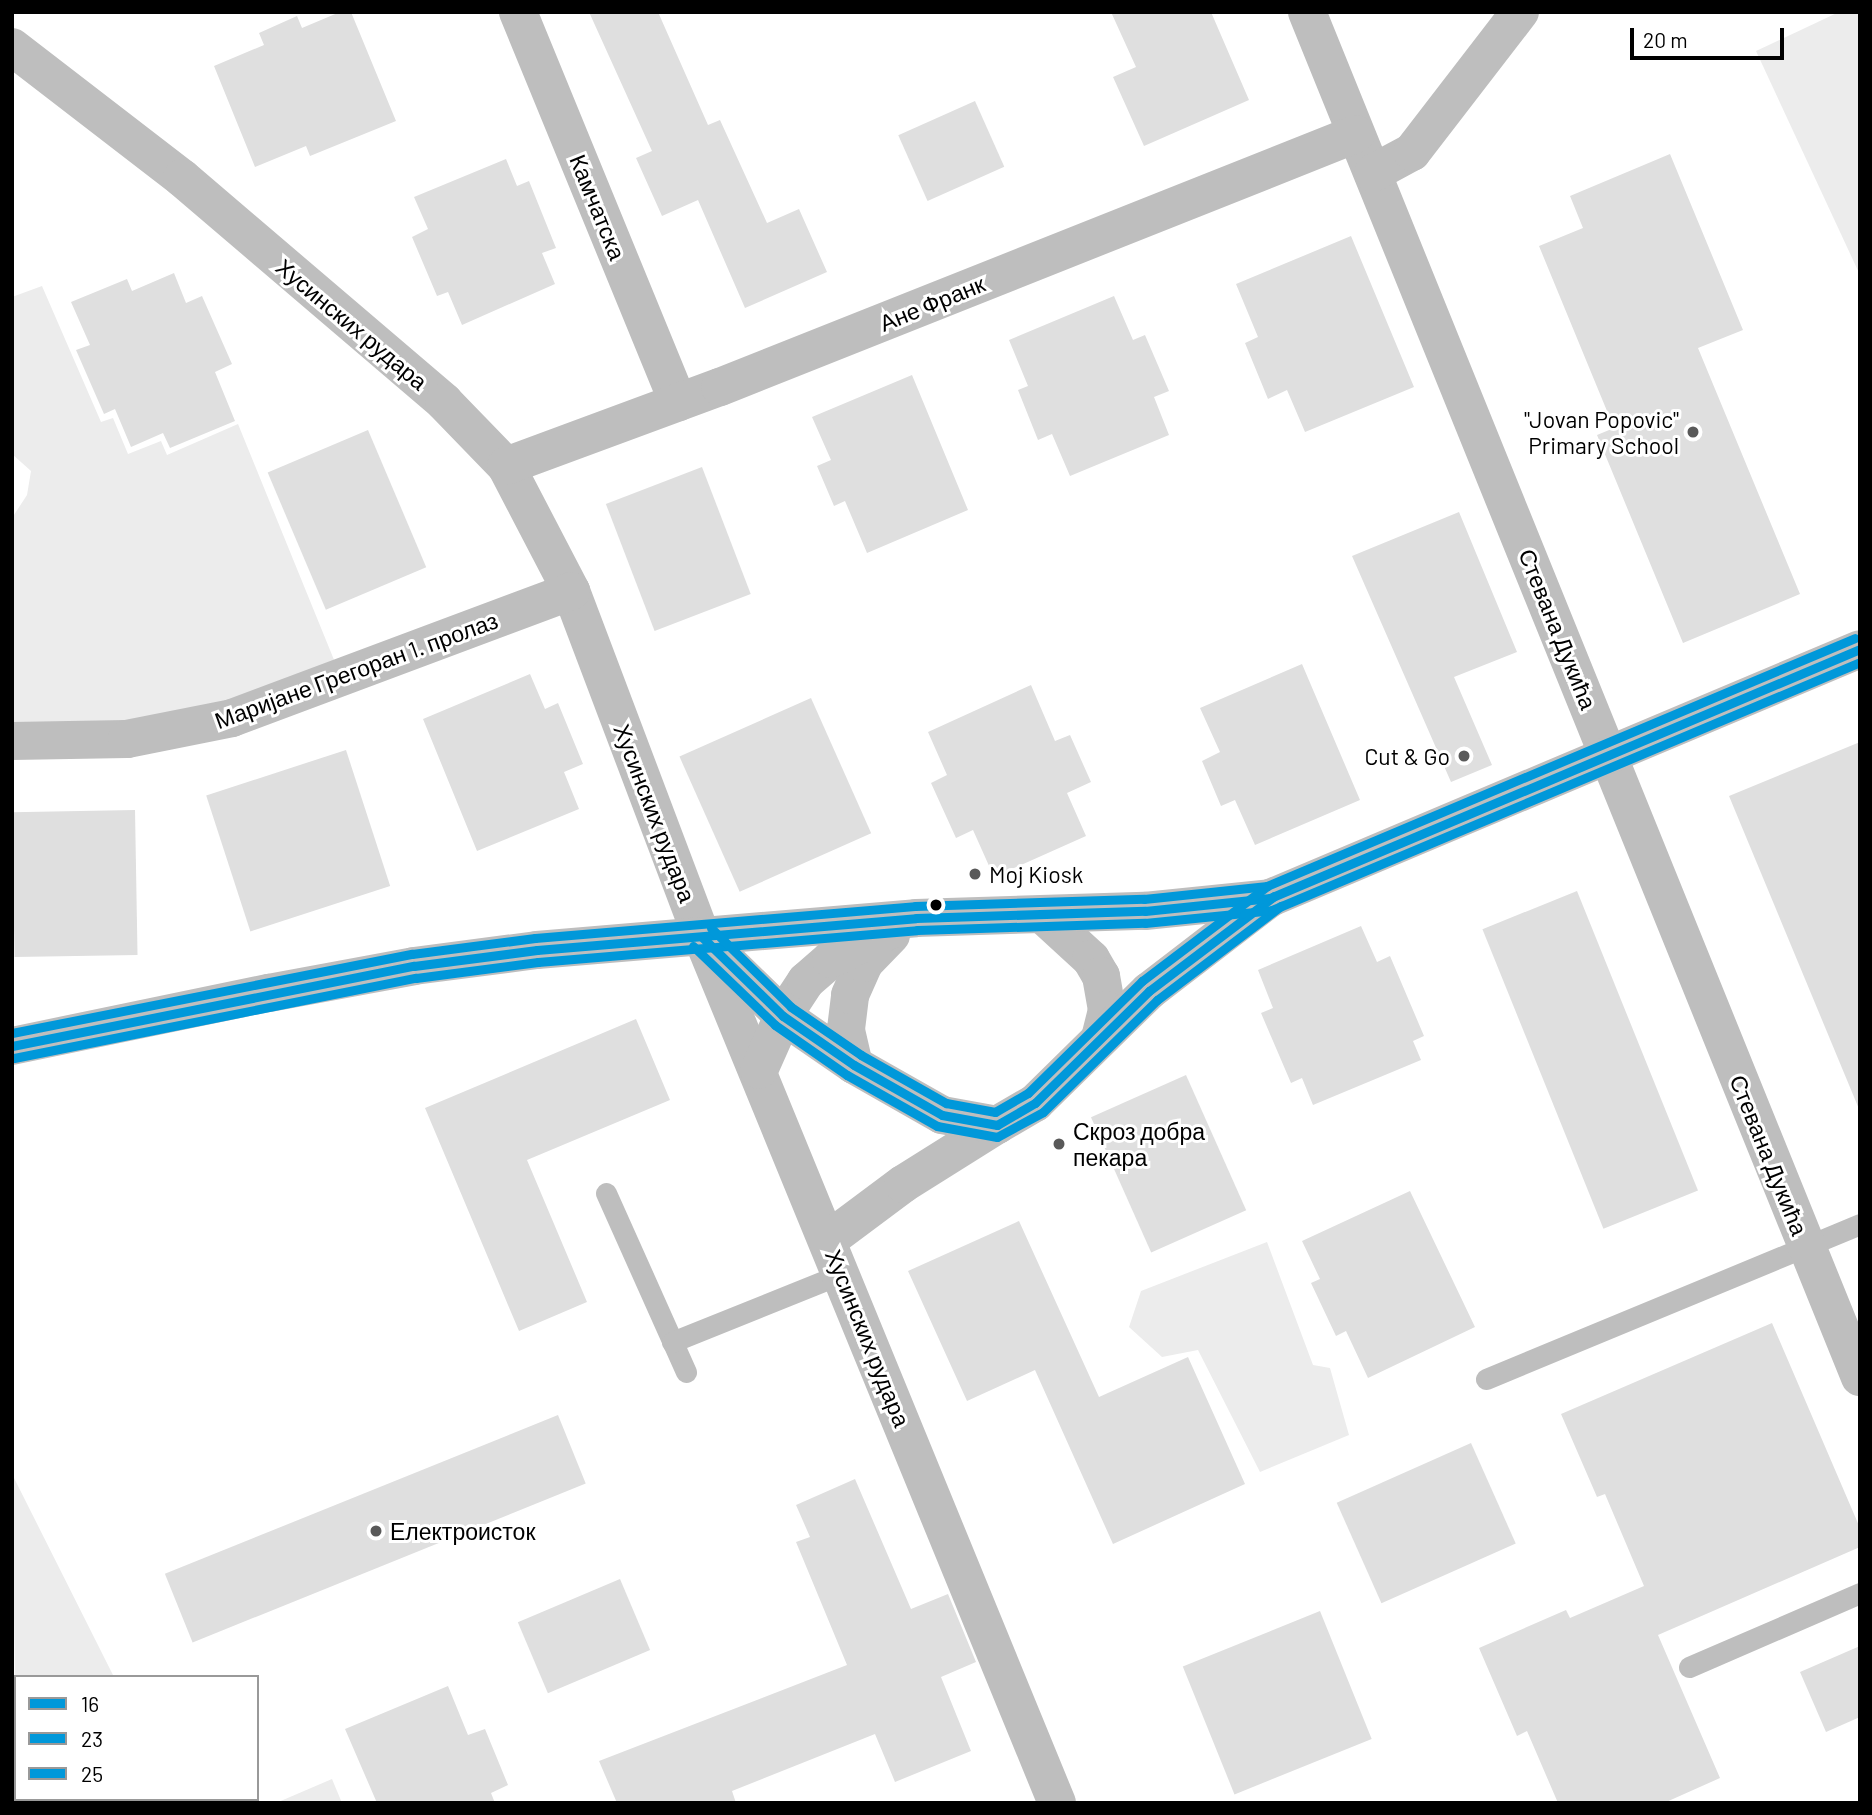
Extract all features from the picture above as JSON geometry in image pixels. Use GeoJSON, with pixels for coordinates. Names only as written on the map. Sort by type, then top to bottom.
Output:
{"type":"FeatureCollection","features":[{"type":"Feature","properties":{"kind":"street","name":"Камчатска"},"geometry":{"type":"LineString","coordinates":[[518,12],[678,402]]}},
{"type":"Feature","properties":{"kind":"street","name":"Стевана Дукића"},"geometry":{"type":"LineString","coordinates":[[1307,12],[1860,1377]]}},
{"type":"Feature","properties":{"kind":"street"},"geometry":{"type":"LineString","coordinates":[[1373,173],[1412,152],[1520,12]]}},
{"type":"Feature","properties":{"kind":"street","name":"Хусинских рудара"},"geometry":{"type":"LineString","coordinates":[[12,47],[182,178],[443,402],[506,466],[571,591],[702,937],[759,1070],[1050,1800]]}},
{"type":"Feature","properties":{"kind":"street","name":"Ане Франк"},"geometry":{"type":"LineString","coordinates":[[506,466],[678,402],[1356,134]]}},
{"type":"Feature","properties":{"kind":"street","name":"Маријане Грегоран 1. пролаз"},"geometry":{"type":"LineString","coordinates":[[12,741],[127,739],[232,718],[571,591]]}},
{"type":"Feature","properties":{"kind":"street"},"geometry":{"type":"LineString","coordinates":[[834,1257],[903,1184],[1035,1103],[1149,991],[1270,898],[1608,752],[1860,649]]}},
{"type":"Feature","properties":{"kind":"street"},"geometry":{"type":"LineString","coordinates":[[12,1046],[414,966],[617,942],[916,918],[1042,915],[1270,898]]}},
{"type":"Feature","properties":{"kind":"street"},"geometry":{"type":"LineString","coordinates":[[1042,915],[1091,959],[1101,976],[1107,1010],[1100,1038]]}},
{"type":"Feature","properties":{"kind":"street"},"geometry":{"type":"LineString","coordinates":[[759,1070],[783,1016],[806,981],[831,959],[916,918]]}},
{"type":"Feature","properties":{"kind":"street"},"geometry":{"type":"LineString","coordinates":[[854,1065],[846,1012],[856,978],[875,949],[916,918]]}},
{"type":"Feature","properties":{"kind":"street"},"geometry":{"type":"LineString","coordinates":[[702,937],[783,1016],[854,1065],[942,1115],[997,1125]]}},
{"type":"Feature","properties":{"kind":"lane"},"geometry":{"type":"LineString","coordinates":[[606,1193],[686,1372]]}},
{"type":"Feature","properties":{"kind":"lane","name":"Стевана Дукића"},"geometry":{"type":"LineString","coordinates":[[1486,1379],[1860,1224]]}},
{"type":"Feature","properties":{"kind":"lane"},"geometry":{"type":"LineString","coordinates":[[672,1342],[834,1257]]}},
{"type":"Feature","properties":{"kind":"lane"},"geometry":{"type":"LineString","coordinates":[[1689,1667],[1860,1593]]}},
{"type":"Feature","properties":{"kind":"shaded area"},"geometry":{"type":"Polygon","coordinates":[[[1839,12],[1860,12],[1860,275],[1756,51],[1839,12]]]}},
{"type":"Feature","properties":{"kind":"shaded area"},"geometry":{"type":"Polygon","coordinates":[[[42,286],[101,422],[113,418],[128,454],[161,441],[167,455],[238,424],[341,677],[265,706],[12,741],[12,518],[27,495],[31,471],[12,454],[12,297],[42,286]]]}},
{"type":"Feature","properties":{"kind":"shaded area"},"geometry":{"type":"Polygon","coordinates":[[[1267,1242],[1313,1365],[1330,1368],[1349,1435],[1260,1472],[1198,1350],[1162,1357],[1129,1327],[1141,1291],[1267,1242]]]}},
{"type":"Feature","properties":{"kind":"shaded area"},"geometry":{"type":"Polygon","coordinates":[[[12,1474],[113,1675],[15,1675],[12,1474]]]}},
{"type":"Feature","properties":{"kind":"shaded area"},"geometry":{"type":"Polygon","coordinates":[[[332,1779],[342,1803],[276,1803],[332,1779]]]}},
{"type":"Feature","properties":{"kind":"building"},"geometry":{"type":"Polygon","coordinates":[[[340,12],[351,12],[396,121],[310,156],[306,146],[255,167],[214,66],[264,45],[259,33],[297,16],[302,28],[340,12]]]}},
{"type":"Feature","properties":{"kind":"building"},"geometry":{"type":"Polygon","coordinates":[[[589,12],[658,12],[708,125],[720,120],[767,223],[799,209],[827,272],[745,308],[698,200],[662,216],[636,158],[652,151],[589,12]]]}},
{"type":"Feature","properties":{"kind":"building"},"geometry":{"type":"Polygon","coordinates":[[[1111,12],[1211,12],[1249,100],[1144,146],[1113,77],[1136,67],[1111,12]]]}},
{"type":"Feature","properties":{"kind":"building"},"geometry":{"type":"Polygon","coordinates":[[[975,101],[1004,167],[928,201],[898,135],[975,101]]]}},
{"type":"Feature","properties":{"kind":"building"},"geometry":{"type":"Polygon","coordinates":[[[1670,154],[1743,330],[1698,348],[1800,594],[1683,643],[1597,435],[1614,428],[1539,246],[1583,228],[1570,196],[1670,154]]]}},
{"type":"Feature","properties":{"kind":"building"},"geometry":{"type":"Polygon","coordinates":[[[506,159],[517,186],[529,181],[556,248],[542,253],[555,284],[462,325],[448,292],[437,296],[412,237],[428,229],[414,197],[506,159]]]}},
{"type":"Feature","properties":{"kind":"building"},"geometry":{"type":"Polygon","coordinates":[[[1351,236],[1414,387],[1305,432],[1287,390],[1268,399],[1245,343],[1258,337],[1236,284],[1351,236]]]}},
{"type":"Feature","properties":{"kind":"building"},"geometry":{"type":"Polygon","coordinates":[[[174,273],[186,303],[202,296],[232,364],[215,372],[235,421],[170,448],[163,433],[131,447],[115,409],[104,414],[76,350],[90,345],[71,302],[127,279],[132,291],[174,273]]]}},
{"type":"Feature","properties":{"kind":"building"},"geometry":{"type":"Polygon","coordinates":[[[1114,296],[1133,340],[1145,335],[1169,391],[1154,397],[1169,435],[1070,476],[1052,434],[1038,440],[1018,390],[1028,386],[1009,340],[1114,296]]]}},
{"type":"Feature","properties":{"kind":"building"},"geometry":{"type":"Polygon","coordinates":[[[912,375],[968,510],[867,553],[845,501],[834,506],[817,466],[831,460],[812,417],[912,375]]]}},
{"type":"Feature","properties":{"kind":"building"},"geometry":{"type":"Polygon","coordinates":[[[368,430],[426,567],[326,610],[268,473],[368,430]]]}},
{"type":"Feature","properties":{"kind":"building"},"geometry":{"type":"Polygon","coordinates":[[[702,467],[751,594],[655,631],[606,504],[702,467]]]}},
{"type":"Feature","properties":{"kind":"building"},"geometry":{"type":"Polygon","coordinates":[[[1459,512],[1517,652],[1454,677],[1492,765],[1451,782],[1352,556],[1459,512]]]}},
{"type":"Feature","properties":{"kind":"building"},"geometry":{"type":"Polygon","coordinates":[[[1302,664],[1360,800],[1255,845],[1235,800],[1221,806],[1202,761],[1220,752],[1200,708],[1302,664]]]}},
{"type":"Feature","properties":{"kind":"building"},"geometry":{"type":"Polygon","coordinates":[[[530,674],[545,709],[558,703],[583,764],[564,772],[579,809],[477,851],[423,719],[530,674]]]}},
{"type":"Feature","properties":{"kind":"building"},"geometry":{"type":"Polygon","coordinates":[[[1031,685],[1055,741],[1070,735],[1091,782],[1067,793],[1086,836],[994,877],[973,830],[956,838],[931,783],[947,775],[928,732],[1031,685]]]}},
{"type":"Feature","properties":{"kind":"building"},"geometry":{"type":"Polygon","coordinates":[[[811,698],[871,833],[740,892],[679,757],[811,698]]]}},
{"type":"Feature","properties":{"kind":"building"},"geometry":{"type":"Polygon","coordinates":[[[1860,742],[1860,1109],[1859,1109],[1729,796],[1860,742]]]}},
{"type":"Feature","properties":{"kind":"building"},"geometry":{"type":"Polygon","coordinates":[[[346,750],[390,886],[250,931],[206,795],[346,750]]]}},
{"type":"Feature","properties":{"kind":"building"},"geometry":{"type":"Polygon","coordinates":[[[135,810],[138,955],[15,957],[12,812],[135,810]]]}},
{"type":"Feature","properties":{"kind":"building"},"geometry":{"type":"Polygon","coordinates":[[[1577,891],[1698,1190],[1603,1229],[1482,929],[1577,891]]]}},
{"type":"Feature","properties":{"kind":"building"},"geometry":{"type":"Polygon","coordinates":[[[1361,926],[1377,962],[1390,956],[1424,1036],[1413,1041],[1421,1060],[1313,1105],[1302,1078],[1291,1083],[1261,1013],[1273,1008],[1258,970],[1361,926]]]}},
{"type":"Feature","properties":{"kind":"building"},"geometry":{"type":"Polygon","coordinates":[[[636,1019],[670,1100],[527,1160],[587,1302],[519,1331],[425,1108],[636,1019]]]}},
{"type":"Feature","properties":{"kind":"building"},"geometry":{"type":"Polygon","coordinates":[[[1186,1075],[1246,1210],[1151,1253],[1091,1117],[1186,1075]]]}},
{"type":"Feature","properties":{"kind":"building"},"geometry":{"type":"Polygon","coordinates":[[[1410,1191],[1475,1327],[1368,1378],[1346,1331],[1336,1336],[1311,1283],[1320,1279],[1302,1241],[1410,1191]]]}},
{"type":"Feature","properties":{"kind":"building"},"geometry":{"type":"Polygon","coordinates":[[[1019,1221],[1099,1397],[1188,1357],[1245,1484],[1113,1544],[1035,1370],[967,1401],[908,1271],[1019,1221]]]}},
{"type":"Feature","properties":{"kind":"building"},"geometry":{"type":"Polygon","coordinates":[[[1772,1323],[1860,1528],[1860,1547],[1658,1635],[1720,1778],[1664,1803],[1558,1803],[1527,1731],[1517,1736],[1479,1648],[1566,1610],[1570,1618],[1644,1586],[1605,1494],[1597,1497],[1561,1414],[1772,1323]]]}},
{"type":"Feature","properties":{"kind":"building","name":"Електроисток"},"geometry":{"type":"Polygon","coordinates":[[[558,1415],[586,1484],[193,1642],[165,1574],[558,1415]]]}},
{"type":"Feature","properties":{"kind":"building"},"geometry":{"type":"Polygon","coordinates":[[[1471,1443],[1516,1543],[1381,1603],[1337,1503],[1471,1443]]]}},
{"type":"Feature","properties":{"kind":"building"},"geometry":{"type":"Polygon","coordinates":[[[855,1479],[911,1609],[948,1594],[976,1662],[941,1677],[971,1751],[895,1782],[875,1734],[732,1791],[736,1803],[617,1803],[599,1761],[847,1665],[796,1542],[810,1537],[796,1505],[855,1479]]]}},
{"type":"Feature","properties":{"kind":"building"},"geometry":{"type":"Polygon","coordinates":[[[620,1579],[650,1650],[548,1693],[518,1622],[620,1579]]]}},
{"type":"Feature","properties":{"kind":"building"},"geometry":{"type":"Polygon","coordinates":[[[1320,1611],[1372,1739],[1234,1794],[1183,1666],[1320,1611]]]}},
{"type":"Feature","properties":{"kind":"building"},"geometry":{"type":"Polygon","coordinates":[[[1860,1646],[1860,1717],[1826,1732],[1800,1672],[1860,1646]]]}},
{"type":"Feature","properties":{"kind":"building"},"geometry":{"type":"Polygon","coordinates":[[[448,1686],[468,1735],[485,1729],[508,1785],[491,1793],[495,1803],[377,1803],[345,1729],[448,1686]]]}},
{"type":"Feature","properties":{"kind":"transit line","name":"25"},"geometry":{"type":"LineString","coordinates":[[12,1033],[412,954],[535,938],[915,906],[1144,899],[1267,886],[1855,638]]}},
{"type":"Feature","properties":{"kind":"transit line","name":"16"},"geometry":{"type":"LineString","coordinates":[[12,1046],[414,966],[537,950],[916,918],[1145,911],[1270,898],[1860,649]]}},
{"type":"Feature","properties":{"kind":"transit line","name":"23"},"geometry":{"type":"LineString","coordinates":[[14,1058],[416,978],[538,962],[917,930],[1145,923],[1272,910],[1860,662]]}},
{"type":"Feature","properties":{"kind":"transit line","name":"25"},"geometry":{"type":"LineString","coordinates":[[711,928],[791,1007],[861,1055],[946,1103],[995,1112],[1028,1093],[1142,981],[1267,886]]}},
{"type":"Feature","properties":{"kind":"transit line","name":"16"},"geometry":{"type":"LineString","coordinates":[[702,937],[783,1016],[854,1065],[942,1115],[997,1125],[1035,1103],[1149,991],[1274,896]]}},
{"type":"Feature","properties":{"kind":"transit line","name":"23"},"geometry":{"type":"LineString","coordinates":[[693,946],[775,1025],[847,1075],[937,1126],[997,1137],[1043,1112],[1157,1000],[1281,906]]}},
{"type":"Feature","properties":{"kind":"place","name":"\"Jovan Popovic\" Primary School"},"geometry":{"type":"Point","coordinates":[1693,432]}},
{"type":"Feature","properties":{"kind":"place","name":"Cut & Go"},"geometry":{"type":"Point","coordinates":[1464,756]}},
{"type":"Feature","properties":{"kind":"place","name":"Moj Kiosk"},"geometry":{"type":"Point","coordinates":[975,874]}},
{"type":"Feature","properties":{"kind":"place","name":"Скроз добра пекара"},"geometry":{"type":"Point","coordinates":[1059,1144]}},
{"type":"Feature","properties":{"kind":"place","name":"Електроисток"},"geometry":{"type":"Point","coordinates":[376,1531]}}]}
